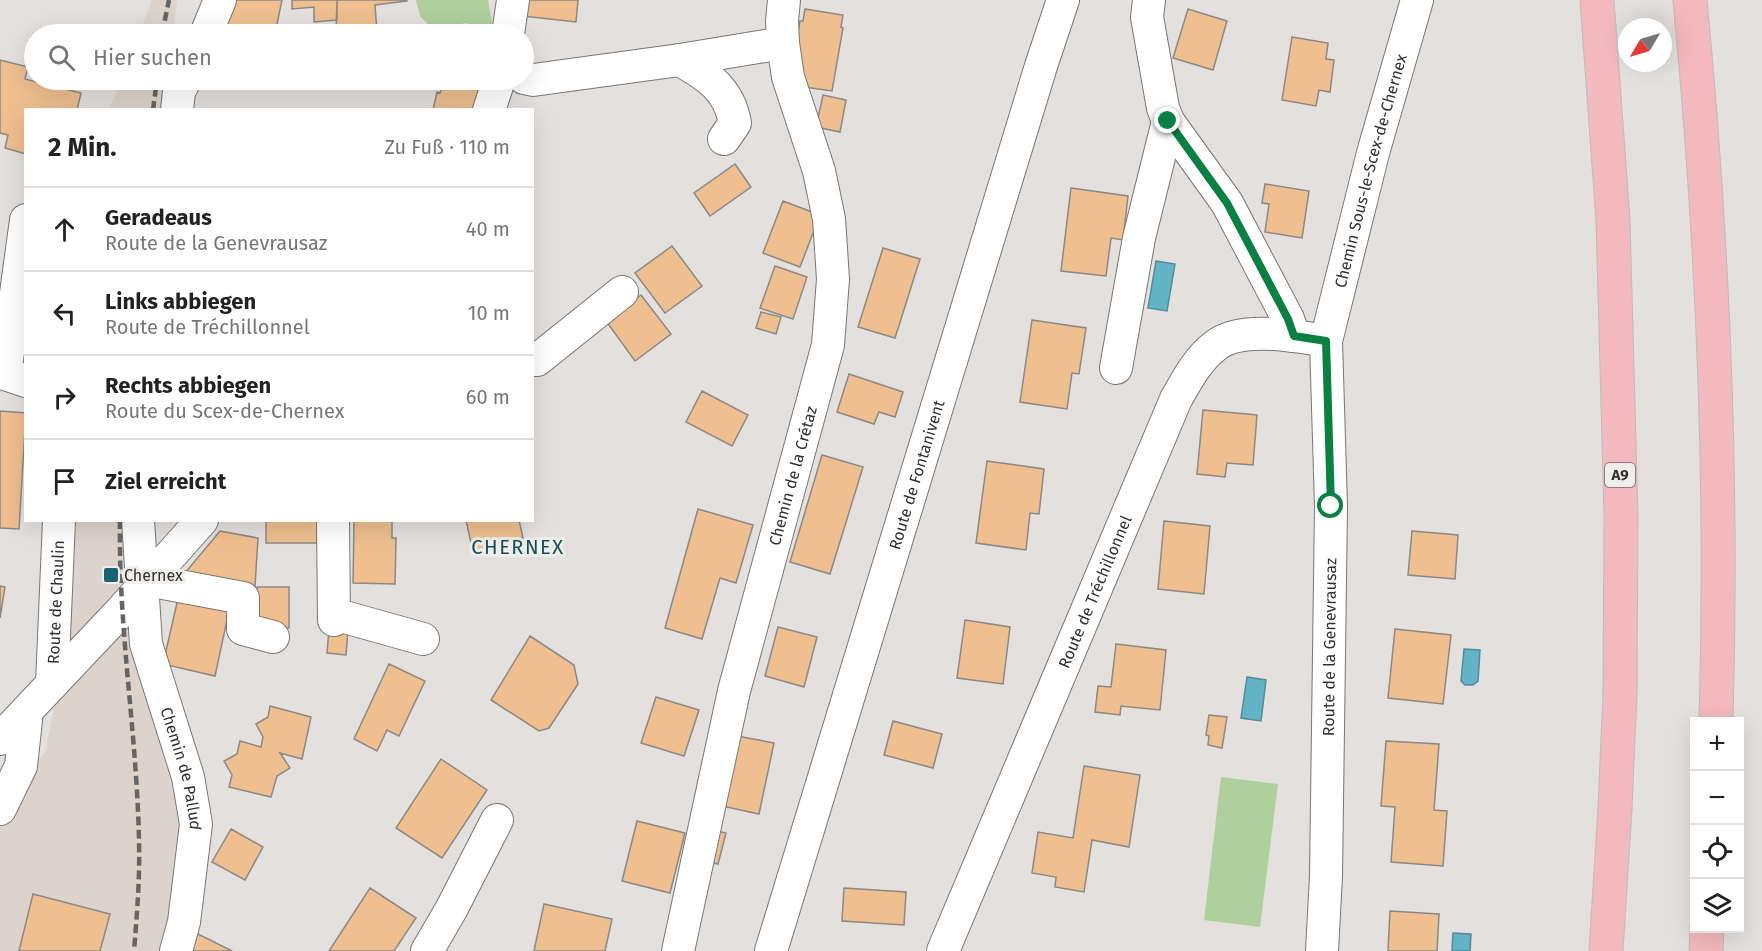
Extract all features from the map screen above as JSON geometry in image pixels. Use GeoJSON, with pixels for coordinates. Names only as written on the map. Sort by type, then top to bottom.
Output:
{"type":"FeatureCollection","features":[{"type":"Feature","properties":{"kind":"highway","name":"A9"},"geometry":{"type":"LineString","coordinates":[[1598,0],[1613,220],[1621,515],[1620,693],[1606,951]]}},
{"type":"Feature","properties":{"kind":"highway"},"geometry":{"type":"LineString","coordinates":[[1690,0],[1707,212],[1714,370],[1719,511],[1716,717]]}},
{"type":"Feature","properties":{"kind":"highway"},"geometry":{"type":"LineString","coordinates":[[1706,951],[1707,933]]}},
{"type":"Feature","properties":{"kind":"street"},"geometry":{"type":"LineString","coordinates":[[210,24],[220,0]]}},
{"type":"Feature","properties":{"kind":"street"},"geometry":{"type":"LineString","coordinates":[[509,24],[513,0]]}},
{"type":"Feature","properties":{"kind":"street","name":"Chemin de la Crétaz"},"geometry":{"type":"LineString","coordinates":[[678,951],[734,691],[828,345],[833,279],[829,219],[819,171],[788,77],[783,43],[784,0]]}},
{"type":"Feature","properties":{"kind":"street","name":"Route de Fontanivent"},"geometry":{"type":"LineString","coordinates":[[771,951],[1063,0]]}},
{"type":"Feature","properties":{"kind":"street"},"geometry":{"type":"LineString","coordinates":[[1149,0],[1147,17],[1163,108],[1168,121],[1227,203],[1288,319],[1294,336]]}},
{"type":"Feature","properties":{"kind":"street","name":"Chemin Sous-le-Scex-de-Chernex"},"geometry":{"type":"LineString","coordinates":[[1326,341],[1373,153],[1417,0]]}},
{"type":"Feature","properties":{"kind":"street"},"geometry":{"type":"LineString","coordinates":[[534,80],[783,43]]}},
{"type":"Feature","properties":{"kind":"street"},"geometry":{"type":"LineString","coordinates":[[680,60],[708,76],[732,105],[735,123],[724,139]]}},
{"type":"Feature","properties":{"kind":"street"},"geometry":{"type":"LineString","coordinates":[[177,108],[179,90]]}},
{"type":"Feature","properties":{"kind":"street"},"geometry":{"type":"LineString","coordinates":[[490,108],[496,90]]}},
{"type":"Feature","properties":{"kind":"street"},"geometry":{"type":"LineString","coordinates":[[1116,368],[1139,238],[1168,121]]}},
{"type":"Feature","properties":{"kind":"street"},"geometry":{"type":"LineString","coordinates":[[7,371],[24,236]]}},
{"type":"Feature","properties":{"kind":"street"},"geometry":{"type":"LineString","coordinates":[[534,360],[537,360],[622,292]]}},
{"type":"Feature","properties":{"kind":"street","name":"Route de Tréchillonnel"},"geometry":{"type":"LineString","coordinates":[[943,951],[1176,399],[1194,369],[1216,345],[1236,336],[1254,334],[1294,336],[1326,341]]}},
{"type":"Feature","properties":{"kind":"street","name":"Route de la Genevrausaz"},"geometry":{"type":"LineString","coordinates":[[1322,951],[1326,876],[1331,506],[1326,341]]}},
{"type":"Feature","properties":{"kind":"street","name":"Route de Chaulin"},"geometry":{"type":"LineString","coordinates":[[52,684],[59,522]]}},
{"type":"Feature","properties":{"kind":"street","name":"Chemin de Pallud"},"geometry":{"type":"LineString","coordinates":[[138,522],[144,584],[146,644],[188,777],[196,824],[184,922],[176,951]]}},
{"type":"Feature","properties":{"kind":"street","name":"Route de Chaulin"},"geometry":{"type":"LineString","coordinates":[[0,739],[200,522]]}},
{"type":"Feature","properties":{"kind":"street"},"geometry":{"type":"LineString","coordinates":[[333,522],[334,617],[423,639]]}},
{"type":"Feature","properties":{"kind":"street"},"geometry":{"type":"LineString","coordinates":[[144,584],[243,598],[243,628],[273,637]]}},
{"type":"Feature","properties":{"kind":"street"},"geometry":{"type":"LineString","coordinates":[[0,808],[21,766],[27,711]]}},
{"type":"Feature","properties":{"kind":"street"},"geometry":{"type":"LineString","coordinates":[[427,951],[497,820]]}},
{"type":"Feature","properties":{"kind":"shaded area"},"geometry":{"type":"Polygon","coordinates":[[[152,0],[177,0],[174,24],[143,24],[152,0]]]}},
{"type":"Feature","properties":{"kind":"shaded area"},"geometry":{"type":"Polygon","coordinates":[[[117,90],[168,90],[166,108],[110,108],[117,90]]]}},
{"type":"Feature","properties":{"kind":"shaded area"},"geometry":{"type":"Polygon","coordinates":[[[70,522],[129,522],[185,831],[168,951],[0,951],[0,807],[45,752],[66,649],[70,522]]]}},
{"type":"Feature","properties":{"kind":"green space"},"geometry":{"type":"Polygon","coordinates":[[[416,0],[488,0],[492,24],[428,24],[420,16],[416,0]]]}},
{"type":"Feature","properties":{"kind":"green space"},"geometry":{"type":"Polygon","coordinates":[[[1221,777],[1278,784],[1260,927],[1204,920],[1221,777]]]}},
{"type":"Feature","properties":{"kind":"water"},"geometry":{"type":"Polygon","coordinates":[[[1156,261],[1175,264],[1167,311],[1148,308],[1156,261]]]}},
{"type":"Feature","properties":{"kind":"water"},"geometry":{"type":"Polygon","coordinates":[[[1464,649],[1480,650],[1478,681],[1473,685],[1465,685],[1461,681],[1464,649]]]}},
{"type":"Feature","properties":{"kind":"water"},"geometry":{"type":"Polygon","coordinates":[[[1247,677],[1266,680],[1261,721],[1241,718],[1247,677]]]}},
{"type":"Feature","properties":{"kind":"water"},"geometry":{"type":"Polygon","coordinates":[[[1453,933],[1471,934],[1470,951],[1452,951],[1453,933]]]}},
{"type":"Feature","properties":{"kind":"building"},"geometry":{"type":"Polygon","coordinates":[[[230,0],[282,0],[277,24],[226,24],[230,0]]]}},
{"type":"Feature","properties":{"kind":"building"},"geometry":{"type":"Polygon","coordinates":[[[292,0],[337,0],[337,20],[314,22],[314,7],[292,9],[292,0]]]}},
{"type":"Feature","properties":{"kind":"building"},"geometry":{"type":"Polygon","coordinates":[[[337,0],[407,1],[375,5],[376,24],[336,24],[337,0]]]}},
{"type":"Feature","properties":{"kind":"building"},"geometry":{"type":"Polygon","coordinates":[[[525,0],[578,0],[576,22],[523,16],[525,0]]]}},
{"type":"Feature","properties":{"kind":"building"},"geometry":{"type":"Polygon","coordinates":[[[805,9],[843,15],[841,27],[843,28],[832,91],[797,86],[791,67],[800,21],[803,21],[805,9]]]}},
{"type":"Feature","properties":{"kind":"building"},"geometry":{"type":"Polygon","coordinates":[[[1188,9],[1227,21],[1213,70],[1173,58],[1188,9]]]}},
{"type":"Feature","properties":{"kind":"building"},"geometry":{"type":"Polygon","coordinates":[[[1292,37],[1328,43],[1326,59],[1334,60],[1330,92],[1319,90],[1316,106],[1282,100],[1292,37]]]}},
{"type":"Feature","properties":{"kind":"building"},"geometry":{"type":"Polygon","coordinates":[[[0,60],[24,66],[24,90],[69,90],[81,93],[77,108],[24,108],[24,153],[5,148],[8,135],[0,133],[0,60]]]}},
{"type":"Feature","properties":{"kind":"building"},"geometry":{"type":"Polygon","coordinates":[[[441,90],[479,90],[474,108],[433,108],[437,92],[440,93],[441,90]]]}},
{"type":"Feature","properties":{"kind":"building"},"geometry":{"type":"Polygon","coordinates":[[[823,95],[846,100],[840,132],[816,127],[823,95]]]}},
{"type":"Feature","properties":{"kind":"building"},"geometry":{"type":"Polygon","coordinates":[[[735,164],[751,187],[710,216],[694,193],[735,164]]]}},
{"type":"Feature","properties":{"kind":"building"},"geometry":{"type":"Polygon","coordinates":[[[1265,184],[1309,191],[1302,238],[1265,232],[1269,204],[1262,203],[1265,184]]]}},
{"type":"Feature","properties":{"kind":"building"},"geometry":{"type":"Polygon","coordinates":[[[1071,188],[1128,196],[1123,240],[1111,238],[1106,276],[1061,271],[1071,188]]]}},
{"type":"Feature","properties":{"kind":"building"},"geometry":{"type":"Polygon","coordinates":[[[783,201],[820,215],[800,267],[763,253],[783,201]]]}},
{"type":"Feature","properties":{"kind":"building"},"geometry":{"type":"Polygon","coordinates":[[[672,246],[702,286],[665,313],[635,273],[672,246]]]}},
{"type":"Feature","properties":{"kind":"building"},"geometry":{"type":"Polygon","coordinates":[[[883,248],[920,259],[895,338],[858,327],[883,248]]]}},
{"type":"Feature","properties":{"kind":"building"},"geometry":{"type":"Polygon","coordinates":[[[775,266],[807,277],[793,319],[760,308],[775,266]]]}},
{"type":"Feature","properties":{"kind":"building"},"geometry":{"type":"Polygon","coordinates":[[[641,295],[671,334],[635,361],[606,321],[641,295]]]}},
{"type":"Feature","properties":{"kind":"building"},"geometry":{"type":"Polygon","coordinates":[[[761,312],[781,317],[776,334],[756,328],[761,312]]]}},
{"type":"Feature","properties":{"kind":"building"},"geometry":{"type":"Polygon","coordinates":[[[1032,320],[1086,328],[1079,374],[1072,373],[1067,409],[1020,402],[1032,320]]]}},
{"type":"Feature","properties":{"kind":"building"},"geometry":{"type":"Polygon","coordinates":[[[849,374],[903,392],[895,417],[879,412],[874,424],[837,412],[849,374]]]}},
{"type":"Feature","properties":{"kind":"building"},"geometry":{"type":"Polygon","coordinates":[[[702,391],[748,415],[732,446],[686,422],[702,391]]]}},
{"type":"Feature","properties":{"kind":"building"},"geometry":{"type":"Polygon","coordinates":[[[1203,410],[1257,415],[1253,465],[1227,463],[1225,477],[1197,474],[1203,410]]]}},
{"type":"Feature","properties":{"kind":"building"},"geometry":{"type":"Polygon","coordinates":[[[0,411],[24,413],[19,529],[0,528],[0,411]]]}},
{"type":"Feature","properties":{"kind":"building"},"geometry":{"type":"Polygon","coordinates":[[[822,455],[863,467],[830,574],[790,562],[822,455]]]}},
{"type":"Feature","properties":{"kind":"building"},"geometry":{"type":"Polygon","coordinates":[[[987,461],[1044,469],[1039,514],[1030,513],[1026,550],[976,543],[987,461]]]}},
{"type":"Feature","properties":{"kind":"building"},"geometry":{"type":"Polygon","coordinates":[[[698,509],[753,525],[736,583],[720,578],[702,639],[665,628],[698,509]]]}},
{"type":"Feature","properties":{"kind":"building"},"geometry":{"type":"Polygon","coordinates":[[[1164,521],[1210,526],[1204,594],[1158,589],[1164,521]]]}},
{"type":"Feature","properties":{"kind":"building"},"geometry":{"type":"Polygon","coordinates":[[[266,522],[319,522],[318,543],[266,543],[266,522]]]}},
{"type":"Feature","properties":{"kind":"building"},"geometry":{"type":"Polygon","coordinates":[[[354,522],[392,522],[392,538],[396,538],[395,584],[353,583],[354,522]]]}},
{"type":"Feature","properties":{"kind":"building"},"geometry":{"type":"Polygon","coordinates":[[[466,522],[519,522],[523,538],[512,540],[513,545],[473,553],[466,522]]]}},
{"type":"Feature","properties":{"kind":"building"},"geometry":{"type":"Polygon","coordinates":[[[220,531],[258,538],[255,586],[185,573],[220,531]]]}},
{"type":"Feature","properties":{"kind":"building"},"geometry":{"type":"Polygon","coordinates":[[[1412,531],[1458,535],[1455,579],[1408,575],[1412,531]]]}},
{"type":"Feature","properties":{"kind":"building"},"geometry":{"type":"Polygon","coordinates":[[[0,586],[5,587],[0,618],[0,586]]]}},
{"type":"Feature","properties":{"kind":"building"},"geometry":{"type":"Polygon","coordinates":[[[257,587],[289,587],[289,628],[257,628],[257,587]]]}},
{"type":"Feature","properties":{"kind":"building"},"geometry":{"type":"Polygon","coordinates":[[[179,594],[230,606],[215,676],[163,664],[179,594]]]}},
{"type":"Feature","properties":{"kind":"building"},"geometry":{"type":"Polygon","coordinates":[[[965,620],[1010,627],[1003,684],[957,678],[965,620]]]}},
{"type":"Feature","properties":{"kind":"building"},"geometry":{"type":"Polygon","coordinates":[[[778,627],[817,637],[804,687],[765,676],[778,627]]]}},
{"type":"Feature","properties":{"kind":"building"},"geometry":{"type":"Polygon","coordinates":[[[329,629],[348,630],[346,655],[327,653],[329,629]]]}},
{"type":"Feature","properties":{"kind":"building"},"geometry":{"type":"Polygon","coordinates":[[[1395,629],[1451,635],[1443,704],[1388,698],[1395,629]]]}},
{"type":"Feature","properties":{"kind":"building"},"geometry":{"type":"Polygon","coordinates":[[[530,636],[574,665],[578,684],[549,728],[539,731],[491,700],[530,636]]]}},
{"type":"Feature","properties":{"kind":"building"},"geometry":{"type":"Polygon","coordinates":[[[1116,644],[1166,650],[1160,710],[1121,706],[1120,715],[1095,712],[1098,686],[1111,687],[1116,644]]]}},
{"type":"Feature","properties":{"kind":"building"},"geometry":{"type":"Polygon","coordinates":[[[389,664],[425,681],[399,736],[387,730],[377,751],[354,739],[389,664]]]}},
{"type":"Feature","properties":{"kind":"building"},"geometry":{"type":"Polygon","coordinates":[[[656,697],[699,710],[684,756],[641,743],[656,697]]]}},
{"type":"Feature","properties":{"kind":"building"},"geometry":{"type":"Polygon","coordinates":[[[270,706],[311,717],[302,759],[280,753],[290,768],[277,776],[271,797],[229,787],[232,775],[224,761],[237,754],[240,741],[261,747],[263,737],[256,724],[268,717],[270,706]]]}},
{"type":"Feature","properties":{"kind":"building"},"geometry":{"type":"Polygon","coordinates":[[[1209,715],[1227,717],[1222,748],[1208,745],[1209,736],[1206,735],[1209,715]]]}},
{"type":"Feature","properties":{"kind":"building"},"geometry":{"type":"Polygon","coordinates":[[[893,721],[942,734],[933,768],[884,755],[893,721]]]}},
{"type":"Feature","properties":{"kind":"building"},"geometry":{"type":"Polygon","coordinates":[[[737,736],[774,743],[759,814],[722,806],[737,736]]]}},
{"type":"Feature","properties":{"kind":"building"},"geometry":{"type":"Polygon","coordinates":[[[1386,741],[1439,744],[1434,810],[1447,811],[1443,866],[1391,862],[1395,807],[1381,806],[1386,741]]]}},
{"type":"Feature","properties":{"kind":"building"},"geometry":{"type":"Polygon","coordinates":[[[441,759],[487,790],[442,858],[396,828],[441,759]]]}},
{"type":"Feature","properties":{"kind":"building"},"geometry":{"type":"Polygon","coordinates":[[[1084,766],[1140,775],[1129,847],[1092,840],[1084,892],[1055,887],[1056,877],[1032,873],[1038,832],[1073,838],[1084,766]]]}},
{"type":"Feature","properties":{"kind":"building"},"geometry":{"type":"Polygon","coordinates":[[[637,821],[685,833],[670,893],[622,881],[637,821]]]}},
{"type":"Feature","properties":{"kind":"building"},"geometry":{"type":"Polygon","coordinates":[[[231,829],[263,847],[245,880],[212,862],[231,829]]]}},
{"type":"Feature","properties":{"kind":"building"},"geometry":{"type":"Polygon","coordinates":[[[708,829],[726,833],[718,864],[701,860],[708,829]]]}},
{"type":"Feature","properties":{"kind":"building"},"geometry":{"type":"Polygon","coordinates":[[[370,888],[416,918],[394,951],[329,951],[370,888]]]}},
{"type":"Feature","properties":{"kind":"building"},"geometry":{"type":"Polygon","coordinates":[[[844,888],[906,892],[904,925],[842,921],[844,888]]]}},
{"type":"Feature","properties":{"kind":"building"},"geometry":{"type":"Polygon","coordinates":[[[33,894],[110,914],[100,951],[19,951],[33,894]]]}},
{"type":"Feature","properties":{"kind":"building"},"geometry":{"type":"Polygon","coordinates":[[[544,904],[612,919],[605,951],[534,951],[544,904]]]}},
{"type":"Feature","properties":{"kind":"building"},"geometry":{"type":"Polygon","coordinates":[[[1390,911],[1439,914],[1437,951],[1388,951],[1390,911]]]}},
{"type":"Feature","properties":{"kind":"building"},"geometry":{"type":"Polygon","coordinates":[[[196,933],[232,951],[187,951],[196,933]]]}},
{"type":"Feature","properties":{"kind":"railway"},"geometry":{"type":"LineString","coordinates":[[164,24],[169,0]]}},
{"type":"Feature","properties":{"kind":"railway"},"geometry":{"type":"LineString","coordinates":[[153,108],[156,90]]}},
{"type":"Feature","properties":{"kind":"railway"},"geometry":{"type":"LineString","coordinates":[[120,522],[122,601],[138,801],[139,882],[134,951]]}},
{"type":"Feature","properties":{"kind":"place","name":"Chernex"},"geometry":{"type":"Point","coordinates":[111,575]}},
{"type":"Feature","properties":{"kind":"district","name":"CHERNEX"},"geometry":{"type":"Point","coordinates":[518,547]}},
{"type":"Feature","properties":{"kind":"route"},"geometry":{"type":"LineString","coordinates":[[1168,121],[1227,203],[1288,319],[1294,336],[1326,341],[1331,506]]}}]}
